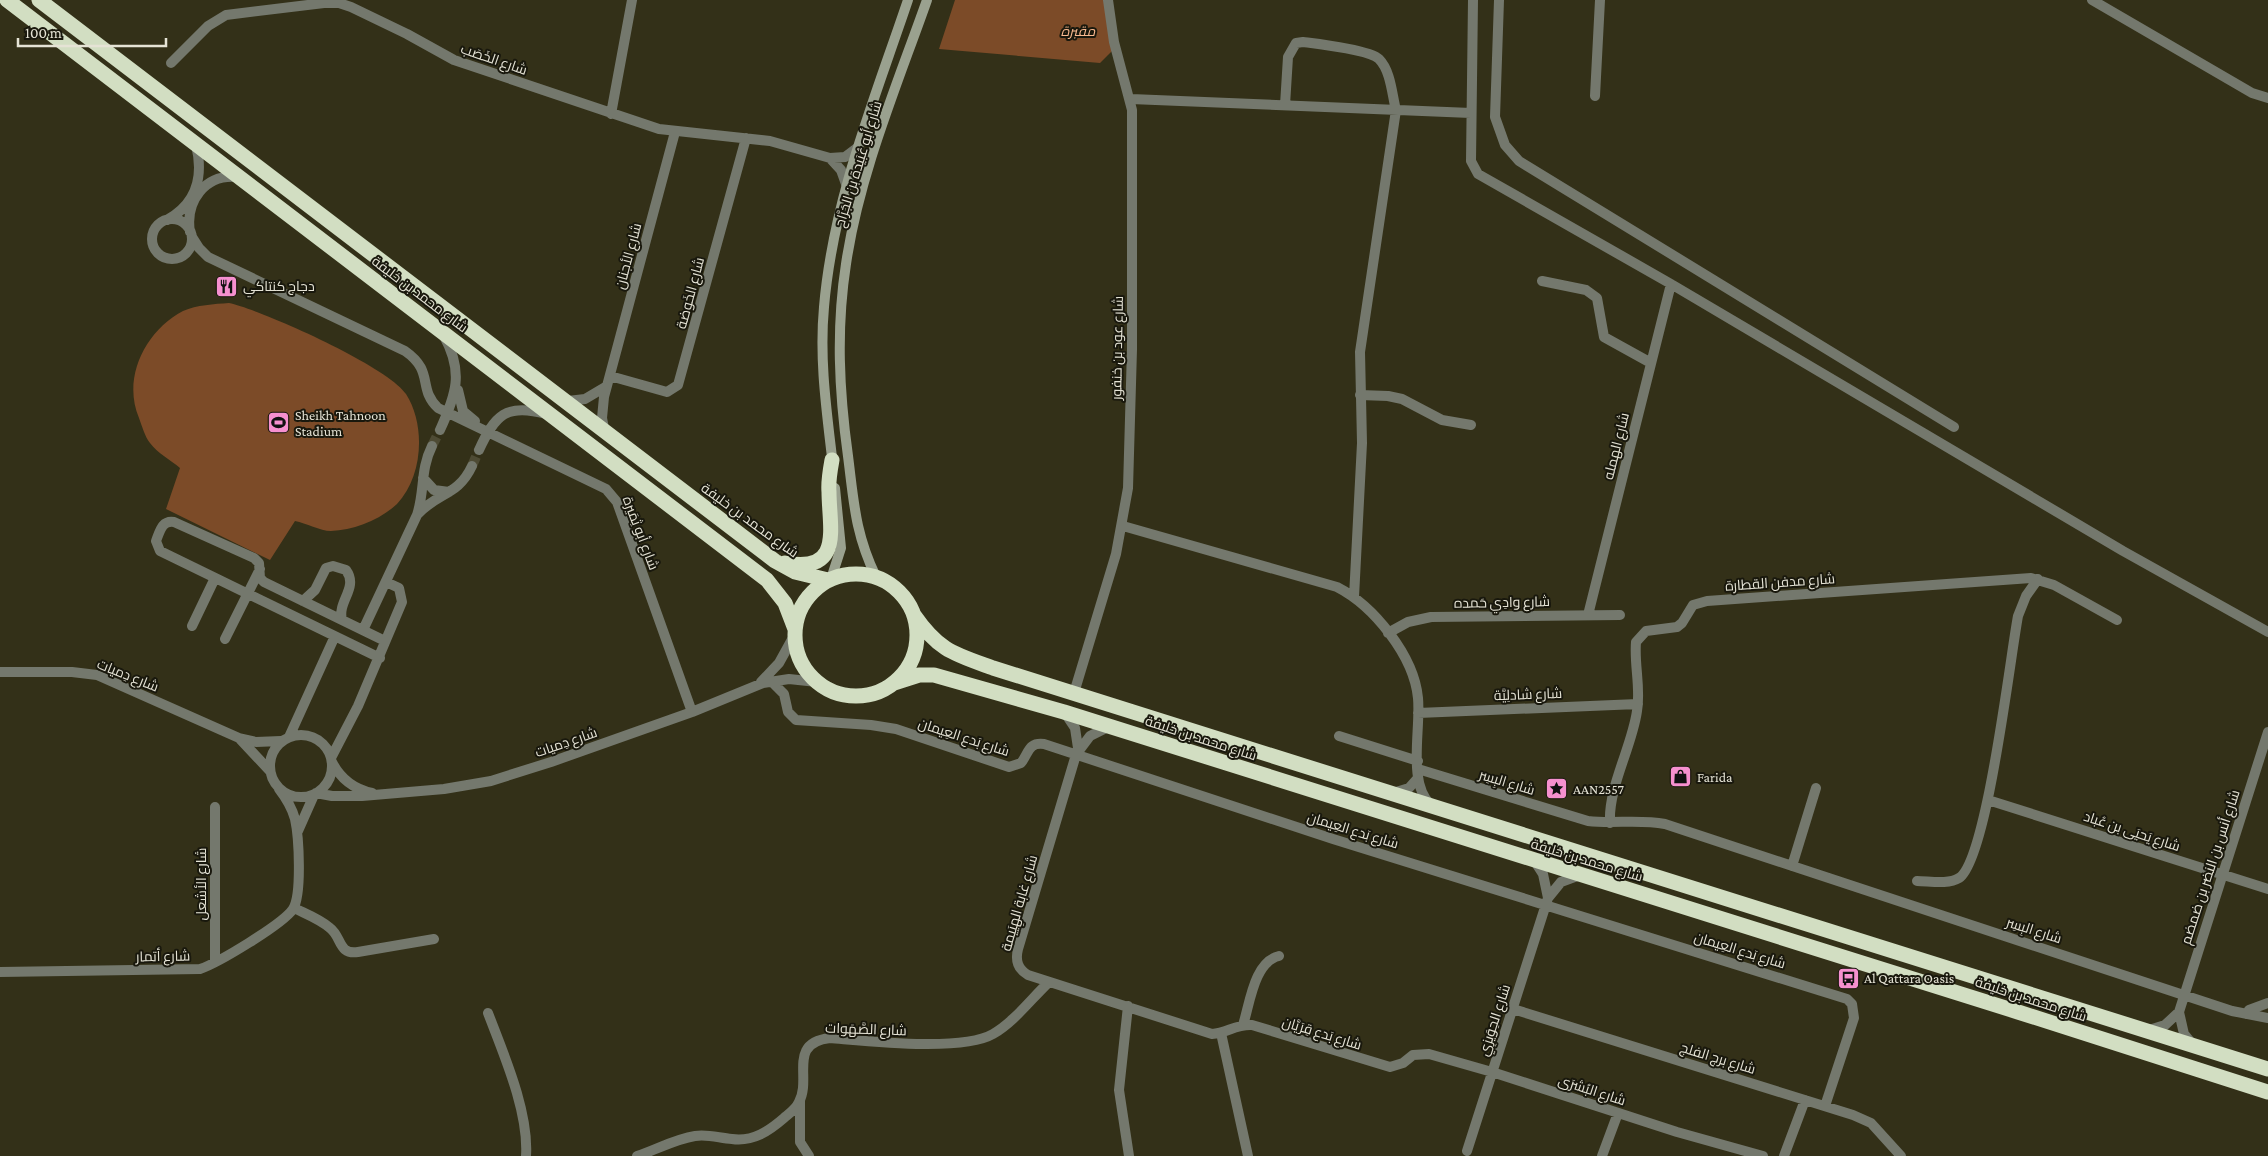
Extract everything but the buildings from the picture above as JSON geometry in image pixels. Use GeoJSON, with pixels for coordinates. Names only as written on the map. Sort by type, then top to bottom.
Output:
{"type":"FeatureCollection","features":[{"type":"Feature","properties":{"kind":"highway","name":"شارع محمد بن خليفة"},"geometry":{"type":"LineString","coordinates":[[7,0],[767,580],[785,603],[795,632]]}},
{"type":"Feature","properties":{"kind":"highway","name":"شارع محمد بن خليفة"},"geometry":{"type":"LineString","coordinates":[[39,0],[775,561],[795,572],[830,580]]}},
{"type":"Feature","properties":{"kind":"highway"},"geometry":{"type":"LineString","coordinates":[[775,561],[800,565],[808,564],[822,556],[827,550],[832,534],[829,490],[832,460]]}},
{"type":"Feature","properties":{"kind":"highway"},"geometry":{"type":"LineString","coordinates":[[846,574],[876,577],[900,592],[914,616],[917,634],[915,652],[907,669],[894,683],[876,693],[856,697],[835,693],[817,682],[805,669],[797,652],[795,632],[798,614],[805,601],[830,580],[846,574]]}},
{"type":"Feature","properties":{"kind":"highway","name":"شارع محمد بن خليفة"},"geometry":{"type":"LineString","coordinates":[[914,616],[929,636],[949,652],[1391,794],[2268,1069]]}},
{"type":"Feature","properties":{"kind":"highway","name":"شارع محمد بن خليفة"},"geometry":{"type":"LineString","coordinates":[[894,683],[919,675],[934,675],[1064,712],[2268,1092]]}},
{"type":"Feature","properties":{"kind":"main road","name":"شارع أبو عُبَيدة بن الجَرَّاح"},"geometry":{"type":"LineString","coordinates":[[830,580],[841,548],[824,402],[822,331],[828,267],[846,184],[908,0]]}},
{"type":"Feature","properties":{"kind":"main road","name":"شارع أبو عُبَيدة بن الجَرَّاح"},"geometry":{"type":"LineString","coordinates":[[876,577],[859,536],[843,423],[839,359],[842,294],[846,262],[859,199],[926,0]]}},
{"type":"Feature","properties":{"kind":"street"},"geometry":{"type":"LineString","coordinates":[[611,114],[632,0]]}},
{"type":"Feature","properties":{"kind":"street","name":"شارع عود بن خنفور"},"geometry":{"type":"LineString","coordinates":[[1074,693],[1123,526],[1128,488],[1132,349],[1133,133],[1131,99],[1116,51],[1108,0]]}},
{"type":"Feature","properties":{"kind":"street"},"geometry":{"type":"LineString","coordinates":[[1473,0],[1471,161],[1478,174],[1671,284],[2123,552],[2268,632]]}},
{"type":"Feature","properties":{"kind":"street"},"geometry":{"type":"LineString","coordinates":[[1499,0],[1495,117],[1503,140],[1519,160],[1954,427]]}},
{"type":"Feature","properties":{"kind":"street"},"geometry":{"type":"LineString","coordinates":[[1595,96],[1600,0]]}},
{"type":"Feature","properties":{"kind":"street"},"geometry":{"type":"LineString","coordinates":[[2092,0],[2252,93],[2268,98]]}},
{"type":"Feature","properties":{"kind":"street","name":"شارع الخَصَب"},"geometry":{"type":"LineString","coordinates":[[171,63],[208,26],[226,15],[342,2],[454,60],[611,114],[675,132],[746,138],[781,144],[830,158]]}},
{"type":"Feature","properties":{"kind":"street"},"geometry":{"type":"LineString","coordinates":[[1285,106],[1288,57],[1296,43],[1303,42],[1368,54],[1378,59],[1386,72],[1396,110],[1360,352],[1361,468],[1354,597]]}},
{"type":"Feature","properties":{"kind":"street"},"geometry":{"type":"LineString","coordinates":[[1131,99],[1471,113]]}},
{"type":"Feature","properties":{"kind":"street","name":"شارع الأجنان"},"geometry":{"type":"LineString","coordinates":[[604,429],[602,407],[608,381],[675,132]]}},
{"type":"Feature","properties":{"kind":"street","name":"شارع الخَوضة"},"geometry":{"type":"LineString","coordinates":[[608,381],[667,392],[678,385],[746,138]]}},
{"type":"Feature","properties":{"kind":"street"},"geometry":{"type":"LineString","coordinates":[[196,145],[200,173],[194,196],[189,214],[190,247],[182,257],[175,259],[164,258],[154,247],[154,231],[184,209],[194,196],[207,184],[224,176],[237,177]]}},
{"type":"Feature","properties":{"kind":"street"},"geometry":{"type":"LineString","coordinates":[[830,158],[845,157],[857,148]]}},
{"type":"Feature","properties":{"kind":"street"},"geometry":{"type":"LineString","coordinates":[[830,158],[841,170],[846,184]]}},
{"type":"Feature","properties":{"kind":"street"},"geometry":{"type":"LineString","coordinates":[[167,220],[181,222],[191,235]]}},
{"type":"Feature","properties":{"kind":"street","name":"شارع أبو ثِمَيرة"},"geometry":{"type":"LineString","coordinates":[[191,235],[199,248],[208,257],[405,351],[415,358],[423,370],[428,395],[432,402],[448,413],[598,484],[612,495],[692,712]]}},
{"type":"Feature","properties":{"kind":"street","name":"شارع أبو ثِمَيرة"},"geometry":{"type":"LineString","coordinates":[[182,257],[208,257]]}},
{"type":"Feature","properties":{"kind":"street"},"geometry":{"type":"LineString","coordinates":[[1542,281],[1586,290],[1597,298],[1604,337],[1651,362]]}},
{"type":"Feature","properties":{"kind":"street","name":"شارع الهمله"},"geometry":{"type":"LineString","coordinates":[[1588,616],[1671,284]]}},
{"type":"Feature","properties":{"kind":"street"},"geometry":{"type":"LineString","coordinates":[[441,330],[453,354],[460,402],[463,411],[469,418],[478,422],[488,422],[507,413],[525,410],[549,415]]}},
{"type":"Feature","properties":{"kind":"street"},"geometry":{"type":"LineString","coordinates":[[568,402],[585,399],[608,381]]}},
{"type":"Feature","properties":{"kind":"street"},"geometry":{"type":"LineString","coordinates":[[440,430],[453,403],[456,382]]}},
{"type":"Feature","properties":{"kind":"street"},"geometry":{"type":"LineString","coordinates":[[1360,395],[1388,396],[1402,399],[1437,418],[1471,425]]}},
{"type":"Feature","properties":{"kind":"street"},"geometry":{"type":"LineString","coordinates":[[480,450],[496,419]]}},
{"type":"Feature","properties":{"kind":"street"},"geometry":{"type":"LineString","coordinates":[[363,630],[417,515],[422,497],[425,462],[432,446]]}},
{"type":"Feature","properties":{"kind":"street"},"geometry":{"type":"LineString","coordinates":[[417,515],[432,501],[450,492],[464,481],[472,466]]}},
{"type":"Feature","properties":{"kind":"street"},"geometry":{"type":"LineString","coordinates":[[423,478],[434,490],[450,492]]}},
{"type":"Feature","properties":{"kind":"street"},"geometry":{"type":"LineString","coordinates":[[380,658],[160,551],[156,541],[164,524],[174,522],[246,554],[257,560],[260,568],[260,578],[264,582],[385,641]]}},
{"type":"Feature","properties":{"kind":"street"},"geometry":{"type":"LineString","coordinates":[[1123,526],[1337,587],[1354,597],[1372,613],[1403,654],[1412,675],[1418,698],[1418,765],[1423,797],[1433,807]]}},
{"type":"Feature","properties":{"kind":"street"},"geometry":{"type":"LineString","coordinates":[[303,601],[315,590],[326,568],[333,566],[346,570],[350,586],[341,608],[342,620]]}},
{"type":"Feature","properties":{"kind":"street"},"geometry":{"type":"LineString","coordinates":[[225,639],[260,568]]}},
{"type":"Feature","properties":{"kind":"street","name":"شارع مدفن القطارة"},"geometry":{"type":"LineString","coordinates":[[1610,822],[1611,804],[1635,721],[1638,704],[1636,649],[1640,636],[1653,629],[1676,627],[1682,623],[1688,610],[1700,602],[2023,577],[2038,579],[2117,620]]}},
{"type":"Feature","properties":{"kind":"street"},"geometry":{"type":"LineString","coordinates":[[192,626],[215,578]]}},
{"type":"Feature","properties":{"kind":"street"},"geometry":{"type":"LineString","coordinates":[[1917,881],[1952,881],[1964,873],[1988,800],[2018,616],[2026,596],[2038,579]]}},
{"type":"Feature","properties":{"kind":"street"},"geometry":{"type":"LineString","coordinates":[[297,834],[315,794],[329,779],[331,759],[345,735],[380,658],[403,597],[399,588],[386,582]]}},
{"type":"Feature","properties":{"kind":"street","name":"شارع وادِي حَمده"},"geometry":{"type":"LineString","coordinates":[[1388,633],[1408,622],[1431,617],[1620,615]]}},
{"type":"Feature","properties":{"kind":"street","name":"شارع دِميات"},"geometry":{"type":"LineString","coordinates":[[756,686],[780,663],[795,632]]}},
{"type":"Feature","properties":{"kind":"street"},"geometry":{"type":"LineString","coordinates":[[335,636],[285,739],[274,750],[270,760],[270,771],[292,810],[297,834],[298,887],[294,908],[329,926],[340,945],[348,952],[434,939]]}},
{"type":"Feature","properties":{"kind":"street","name":"شارع دِميات"},"geometry":{"type":"LineString","coordinates":[[0,672],[72,672],[97,675],[239,738],[256,742],[285,739]]}},
{"type":"Feature","properties":{"kind":"street","name":"شارع دِميات"},"geometry":{"type":"LineString","coordinates":[[315,794],[332,796],[378,795],[444,789],[491,781],[551,762],[692,712],[771,681],[790,679],[817,682]]}},
{"type":"Feature","properties":{"kind":"street","name":"شارع بَدع العِيمان"},"geometry":{"type":"LineString","coordinates":[[771,681],[784,694],[790,716],[800,721],[871,725],[896,729],[1009,767],[1021,763],[1028,750],[1034,744],[1044,744],[1333,839],[1547,901],[1847,999],[1852,1004],[1854,1018],[1825,1106]]}},
{"type":"Feature","properties":{"kind":"street","name":"شارع شادلِيَّة"},"geometry":{"type":"LineString","coordinates":[[1418,713],[1638,704]]}},
{"type":"Feature","properties":{"kind":"street","name":"شارع غابة الهِيَيمة"},"geometry":{"type":"LineString","coordinates":[[1064,712],[1072,722],[1077,735],[1077,755],[1016,957],[1022,971],[1048,982],[1128,1006],[1203,1032],[1221,1033]]}},
{"type":"Feature","properties":{"kind":"street","name":"شارع غابة الهِيَيمة"},"geometry":{"type":"LineString","coordinates":[[1077,755],[1090,736],[1110,726]]}},
{"type":"Feature","properties":{"kind":"street","name":"شارع أنس بن النضر بن ضمضم"},"geometry":{"type":"LineString","coordinates":[[2179,1012],[2268,732]]}},
{"type":"Feature","properties":{"kind":"street"},"geometry":{"type":"LineString","coordinates":[[285,739],[298,735],[315,738],[322,743],[331,759]]}},
{"type":"Feature","properties":{"kind":"street","name":"شارع البِسِر"},"geometry":{"type":"LineString","coordinates":[[1339,736],[1391,751],[1418,765],[1588,821],[1636,820],[1665,824],[2184,995],[2246,1014],[2268,1018]]}},
{"type":"Feature","properties":{"kind":"street","name":"شارع دِميات"},"geometry":{"type":"LineString","coordinates":[[239,738],[270,771]]}},
{"type":"Feature","properties":{"kind":"street","name":"شارع دِميات"},"geometry":{"type":"LineString","coordinates":[[331,759],[336,769],[350,783],[378,795]]}},
{"type":"Feature","properties":{"kind":"street"},"geometry":{"type":"LineString","coordinates":[[1391,794],[1409,788],[1418,765]]}},
{"type":"Feature","properties":{"kind":"street"},"geometry":{"type":"LineString","coordinates":[[1792,866],[1816,788]]}},
{"type":"Feature","properties":{"kind":"street"},"geometry":{"type":"LineString","coordinates":[[279,789],[296,797],[315,794]]}},
{"type":"Feature","properties":{"kind":"street","name":"شارع يَحيَى بن عُباد"},"geometry":{"type":"LineString","coordinates":[[1988,800],[2268,889]]}},
{"type":"Feature","properties":{"kind":"street","name":"شارع الأشعل"},"geometry":{"type":"LineString","coordinates":[[215,807],[216,962]]}},
{"type":"Feature","properties":{"kind":"street","name":"شارع الحِوَيزِي"},"geometry":{"type":"LineString","coordinates":[[1534,860],[1543,874],[1547,901]]}},
{"type":"Feature","properties":{"kind":"street","name":"شارع الحِوَيزِي"},"geometry":{"type":"LineString","coordinates":[[1467,1151],[1547,901],[1561,882],[1581,875]]}},
{"type":"Feature","properties":{"kind":"street","name":"شارع أتمار"},"geometry":{"type":"LineString","coordinates":[[0,972],[192,970],[216,962],[279,922],[294,908]]}},
{"type":"Feature","properties":{"kind":"street"},"geometry":{"type":"LineString","coordinates":[[1248,1156],[1221,1033],[1243,1025],[1262,967],[1270,960],[1280,956]]}},
{"type":"Feature","properties":{"kind":"street","name":"شارع الصَّهَوات"},"geometry":{"type":"LineString","coordinates":[[809,1156],[800,1142],[800,1100],[803,1058],[808,1048],[815,1042],[830,1038],[896,1044],[981,1040],[1005,1025],[1048,982]]}},
{"type":"Feature","properties":{"kind":"street"},"geometry":{"type":"LineString","coordinates":[[2246,1014],[2249,1010],[2268,1003]]}},
{"type":"Feature","properties":{"kind":"street"},"geometry":{"type":"LineString","coordinates":[[1128,1006],[1119,1090],[1129,1156]]}},
{"type":"Feature","properties":{"kind":"street","name":"شارع برج الفلج"},"geometry":{"type":"LineString","coordinates":[[1513,1009],[1825,1106],[1870,1123],[1901,1156]]}},
{"type":"Feature","properties":{"kind":"street"},"geometry":{"type":"LineString","coordinates":[[2147,1031],[2165,1025],[2179,1012]]}},
{"type":"Feature","properties":{"kind":"street"},"geometry":{"type":"LineString","coordinates":[[2179,1012],[2184,1034],[2194,1046]]}},
{"type":"Feature","properties":{"kind":"street"},"geometry":{"type":"LineString","coordinates":[[488,1013],[505,1058],[524,1122],[526,1156]]}},
{"type":"Feature","properties":{"kind":"street","name":"شارع بَدع قِرَيَّان"},"geometry":{"type":"LineString","coordinates":[[1243,1025],[1252,1025],[1383,1066],[1397,1066],[1413,1055]]}},
{"type":"Feature","properties":{"kind":"street","name":"شارع البُشرَى"},"geometry":{"type":"LineString","coordinates":[[1413,1055],[1429,1054],[1492,1072],[1742,1153],[1763,1156]]}},
{"type":"Feature","properties":{"kind":"street"},"geometry":{"type":"LineString","coordinates":[[637,1156],[693,1136],[708,1135],[739,1140],[754,1138],[782,1120],[800,1100]]}},
{"type":"Feature","properties":{"kind":"street"},"geometry":{"type":"LineString","coordinates":[[1784,1156],[1805,1100]]}},
{"type":"Feature","properties":{"kind":"street"},"geometry":{"type":"LineString","coordinates":[[1602,1156],[1618,1113]]}},
{"type":"Feature","properties":{"kind":"green space","name":"مقبرة"},"geometry":{"type":"Polygon","coordinates":[[[955,0],[1105,0],[1113,50],[1100,63],[939,49],[955,0]]]}},
{"type":"Feature","properties":{"kind":"green space","name":"Sheikh Tahnoon Stadium"},"geometry":{"type":"Polygon","coordinates":[[[229,303],[268,316],[324,341],[376,369],[406,394],[417,420],[419,450],[417,466],[406,493],[390,510],[375,519],[349,529],[327,531],[295,521],[270,560],[166,509],[180,468],[156,450],[145,435],[134,403],[133,387],[135,372],[140,357],[148,343],[170,320],[183,311],[194,307],[229,303]]]}},
{"type":"Feature","properties":{"kind":"tunnel"},"geometry":{"type":"LineString","coordinates":[[432,446],[440,430]]}},
{"type":"Feature","properties":{"kind":"tunnel"},"geometry":{"type":"LineString","coordinates":[[472,466],[479,450]]}},
{"type":"Feature","properties":{"kind":"place","name":"دجاج كنتاكي"},"geometry":{"type":"Point","coordinates":[227,286]}},
{"type":"Feature","properties":{"kind":"place","name":"Sheikh Tahnoon Stadium"},"geometry":{"type":"Point","coordinates":[279,423]}},
{"type":"Feature","properties":{"kind":"place","name":"Farida"},"geometry":{"type":"Point","coordinates":[1681,777]}},
{"type":"Feature","properties":{"kind":"place","name":"AAN2557"},"geometry":{"type":"Point","coordinates":[1557,789]}},
{"type":"Feature","properties":{"kind":"place","name":"Al Qattara Oasis"},"geometry":{"type":"Point","coordinates":[1848,978]}}]}
